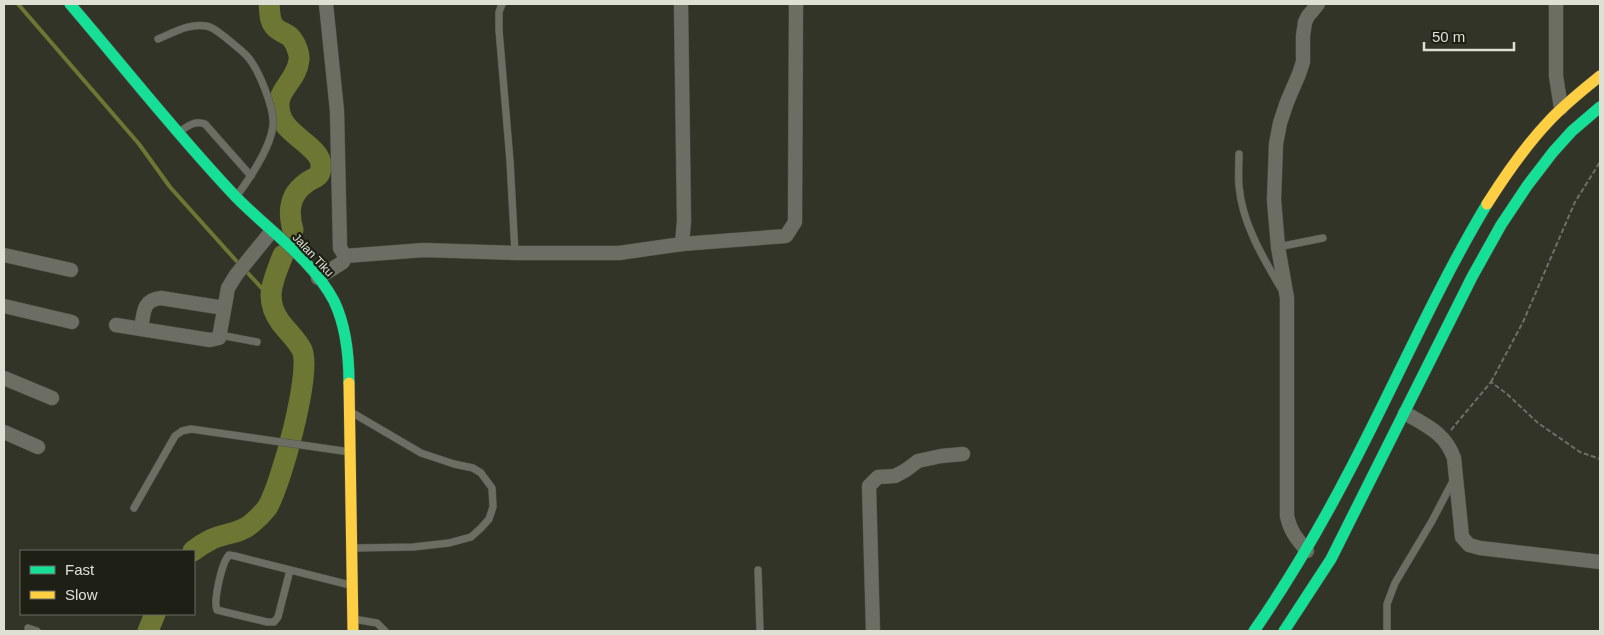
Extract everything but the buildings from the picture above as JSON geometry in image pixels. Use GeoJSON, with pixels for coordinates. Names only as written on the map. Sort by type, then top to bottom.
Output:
{"type":"FeatureCollection","features":[{"type":"Feature","properties":{"kind":"main road","name":"Jalan Tiku"},"geometry":{"type":"LineString","coordinates":[[70,4],[236,197],[318,278],[330,295],[339,313],[346,335],[349,365],[353,625]]}},
{"type":"Feature","properties":{"kind":"main road"},"geometry":{"type":"LineString","coordinates":[[1254,631],[1307,550],[1479,214],[1536,135],[1561,108],[1600,76]]}},
{"type":"Feature","properties":{"kind":"main road"},"geometry":{"type":"LineString","coordinates":[[1284,631],[1331,560],[1472,278],[1501,225],[1553,152],[1572,131],[1600,107]]}},
{"type":"Feature","properties":{"kind":"street"},"geometry":{"type":"LineString","coordinates":[[318,278],[344,262],[345,256],[340,248],[337,112],[326,4]]}},
{"type":"Feature","properties":{"kind":"street"},"geometry":{"type":"LineString","coordinates":[[681,4],[684,221],[682,244]]}},
{"type":"Feature","properties":{"kind":"street"},"geometry":{"type":"LineString","coordinates":[[345,256],[424,250],[515,253],[619,253],[682,244],[786,236],[796,222],[796,4]]}},
{"type":"Feature","properties":{"kind":"street"},"geometry":{"type":"LineString","coordinates":[[1307,550],[1295,537],[1287,516],[1287,298],[1278,247],[1274,200],[1276,144],[1284,109],[1303,62],[1302,36],[1305,22],[1318,4]]}},
{"type":"Feature","properties":{"kind":"street"},"geometry":{"type":"LineString","coordinates":[[1556,4],[1556,76],[1561,108]]}},
{"type":"Feature","properties":{"kind":"street"},"geometry":{"type":"LineString","coordinates":[[116,325],[216,340],[220,335],[228,288],[236,275],[271,232]]}},
{"type":"Feature","properties":{"kind":"street"},"geometry":{"type":"LineString","coordinates":[[4,255],[71,270]]}},
{"type":"Feature","properties":{"kind":"street"},"geometry":{"type":"LineString","coordinates":[[141,329],[144,310],[147,303],[153,299],[161,298],[224,308]]}},
{"type":"Feature","properties":{"kind":"street"},"geometry":{"type":"LineString","coordinates":[[4,306],[72,322]]}},
{"type":"Feature","properties":{"kind":"street"},"geometry":{"type":"LineString","coordinates":[[4,378],[52,398]]}},
{"type":"Feature","properties":{"kind":"street"},"geometry":{"type":"LineString","coordinates":[[1405,413],[1437,432],[1450,447],[1454,458],[1462,537],[1469,545],[1480,548],[1600,562]]}},
{"type":"Feature","properties":{"kind":"street"},"geometry":{"type":"LineString","coordinates":[[4,432],[38,447]]}},
{"type":"Feature","properties":{"kind":"street"},"geometry":{"type":"LineString","coordinates":[[873,631],[869,486],[878,477],[895,476],[918,461],[962,454]]}},
{"type":"Feature","properties":{"kind":"lane"},"geometry":{"type":"LineString","coordinates":[[502,4],[499,12],[499,30],[510,162],[515,253]]}},
{"type":"Feature","properties":{"kind":"lane"},"geometry":{"type":"LineString","coordinates":[[158,39],[190,26],[207,26],[215,29],[247,56],[254,66],[273,113],[274,124],[269,141],[251,176],[236,197]]}},
{"type":"Feature","properties":{"kind":"lane"},"geometry":{"type":"LineString","coordinates":[[179,132],[194,123],[205,124],[251,176]]}},
{"type":"Feature","properties":{"kind":"lane"},"geometry":{"type":"LineString","coordinates":[[1238,154],[1239,187],[1247,222],[1287,298]]}},
{"type":"Feature","properties":{"kind":"lane"},"geometry":{"type":"LineString","coordinates":[[1278,247],[1323,238]]}},
{"type":"Feature","properties":{"kind":"lane"},"geometry":{"type":"LineString","coordinates":[[220,335],[258,342]]}},
{"type":"Feature","properties":{"kind":"lane"},"geometry":{"type":"LineString","coordinates":[[351,412],[421,453],[473,468],[482,473],[492,488],[493,507],[489,519],[471,537],[449,543],[413,547],[353,548]]}},
{"type":"Feature","properties":{"kind":"lane"},"geometry":{"type":"LineString","coordinates":[[134,508],[175,436],[182,431],[191,429],[351,452]]}},
{"type":"Feature","properties":{"kind":"lane"},"geometry":{"type":"LineString","coordinates":[[1387,631],[1387,604],[1395,582],[1432,521],[1456,475]]}},
{"type":"Feature","properties":{"kind":"lane"},"geometry":{"type":"LineString","coordinates":[[290,570],[278,617],[274,622],[221,612],[215,607],[215,599],[225,561],[229,555],[290,570],[353,586]]}},
{"type":"Feature","properties":{"kind":"lane"},"geometry":{"type":"LineString","coordinates":[[758,570],[760,631]]}},
{"type":"Feature","properties":{"kind":"lane"},"geometry":{"type":"LineString","coordinates":[[353,625],[377,623],[385,631]]}},
{"type":"Feature","properties":{"kind":"lane"},"geometry":{"type":"LineString","coordinates":[[28,628],[37,631]]}},
{"type":"Feature","properties":{"kind":"path"},"geometry":{"type":"LineString","coordinates":[[1443,440],[1491,382],[1522,322],[1575,202],[1600,162]]}},
{"type":"Feature","properties":{"kind":"path"},"geometry":{"type":"LineString","coordinates":[[1491,382],[1538,423],[1580,452],[1600,459]]}},
{"type":"Feature","properties":{"kind":"waterway"},"geometry":{"type":"LineString","coordinates":[[18,4],[139,144],[170,187],[240,265]]}},
{"type":"Feature","properties":{"kind":"waterway"},"geometry":{"type":"LineString","coordinates":[[269,4],[272,24],[292,39],[299,55],[297,69],[279,101],[282,119],[291,131],[311,147],[320,159],[321,165],[319,175],[300,188],[293,198],[290,210],[293,230]]}},
{"type":"Feature","properties":{"kind":"waterway"},"geometry":{"type":"LineString","coordinates":[[194,550],[212,539],[237,532],[246,527],[267,508],[287,454],[299,404],[304,362],[300,346],[281,323],[272,306],[273,282],[283,255]]}},
{"type":"Feature","properties":{"kind":"waterway"},"geometry":{"type":"LineString","coordinates":[[245,270],[270,297]]}},
{"type":"Feature","properties":{"kind":"waterway"},"geometry":{"type":"LineString","coordinates":[[148,631],[155,615]]}},
{"type":"Feature","properties":{"kind":"traffic: fast"},"geometry":{"type":"LineString","coordinates":[[70,4],[214,174],[248,209],[302,258],[325,286],[334,301],[344,331],[349,383]]}},
{"type":"Feature","properties":{"kind":"traffic: fast"},"geometry":{"type":"LineString","coordinates":[[1284,631],[1331,559],[1472,277],[1501,225],[1553,152],[1572,131],[1600,107]]}},
{"type":"Feature","properties":{"kind":"traffic: fast"},"geometry":{"type":"LineString","coordinates":[[1254,631],[1293,571],[1329,510],[1468,236],[1487,204]]}},
{"type":"Feature","properties":{"kind":"traffic: slow"},"geometry":{"type":"LineString","coordinates":[[1487,204],[1533,139],[1562,108],[1600,76]]}},
{"type":"Feature","properties":{"kind":"traffic: slow"},"geometry":{"type":"LineString","coordinates":[[349,383],[353,631]]}}]}
